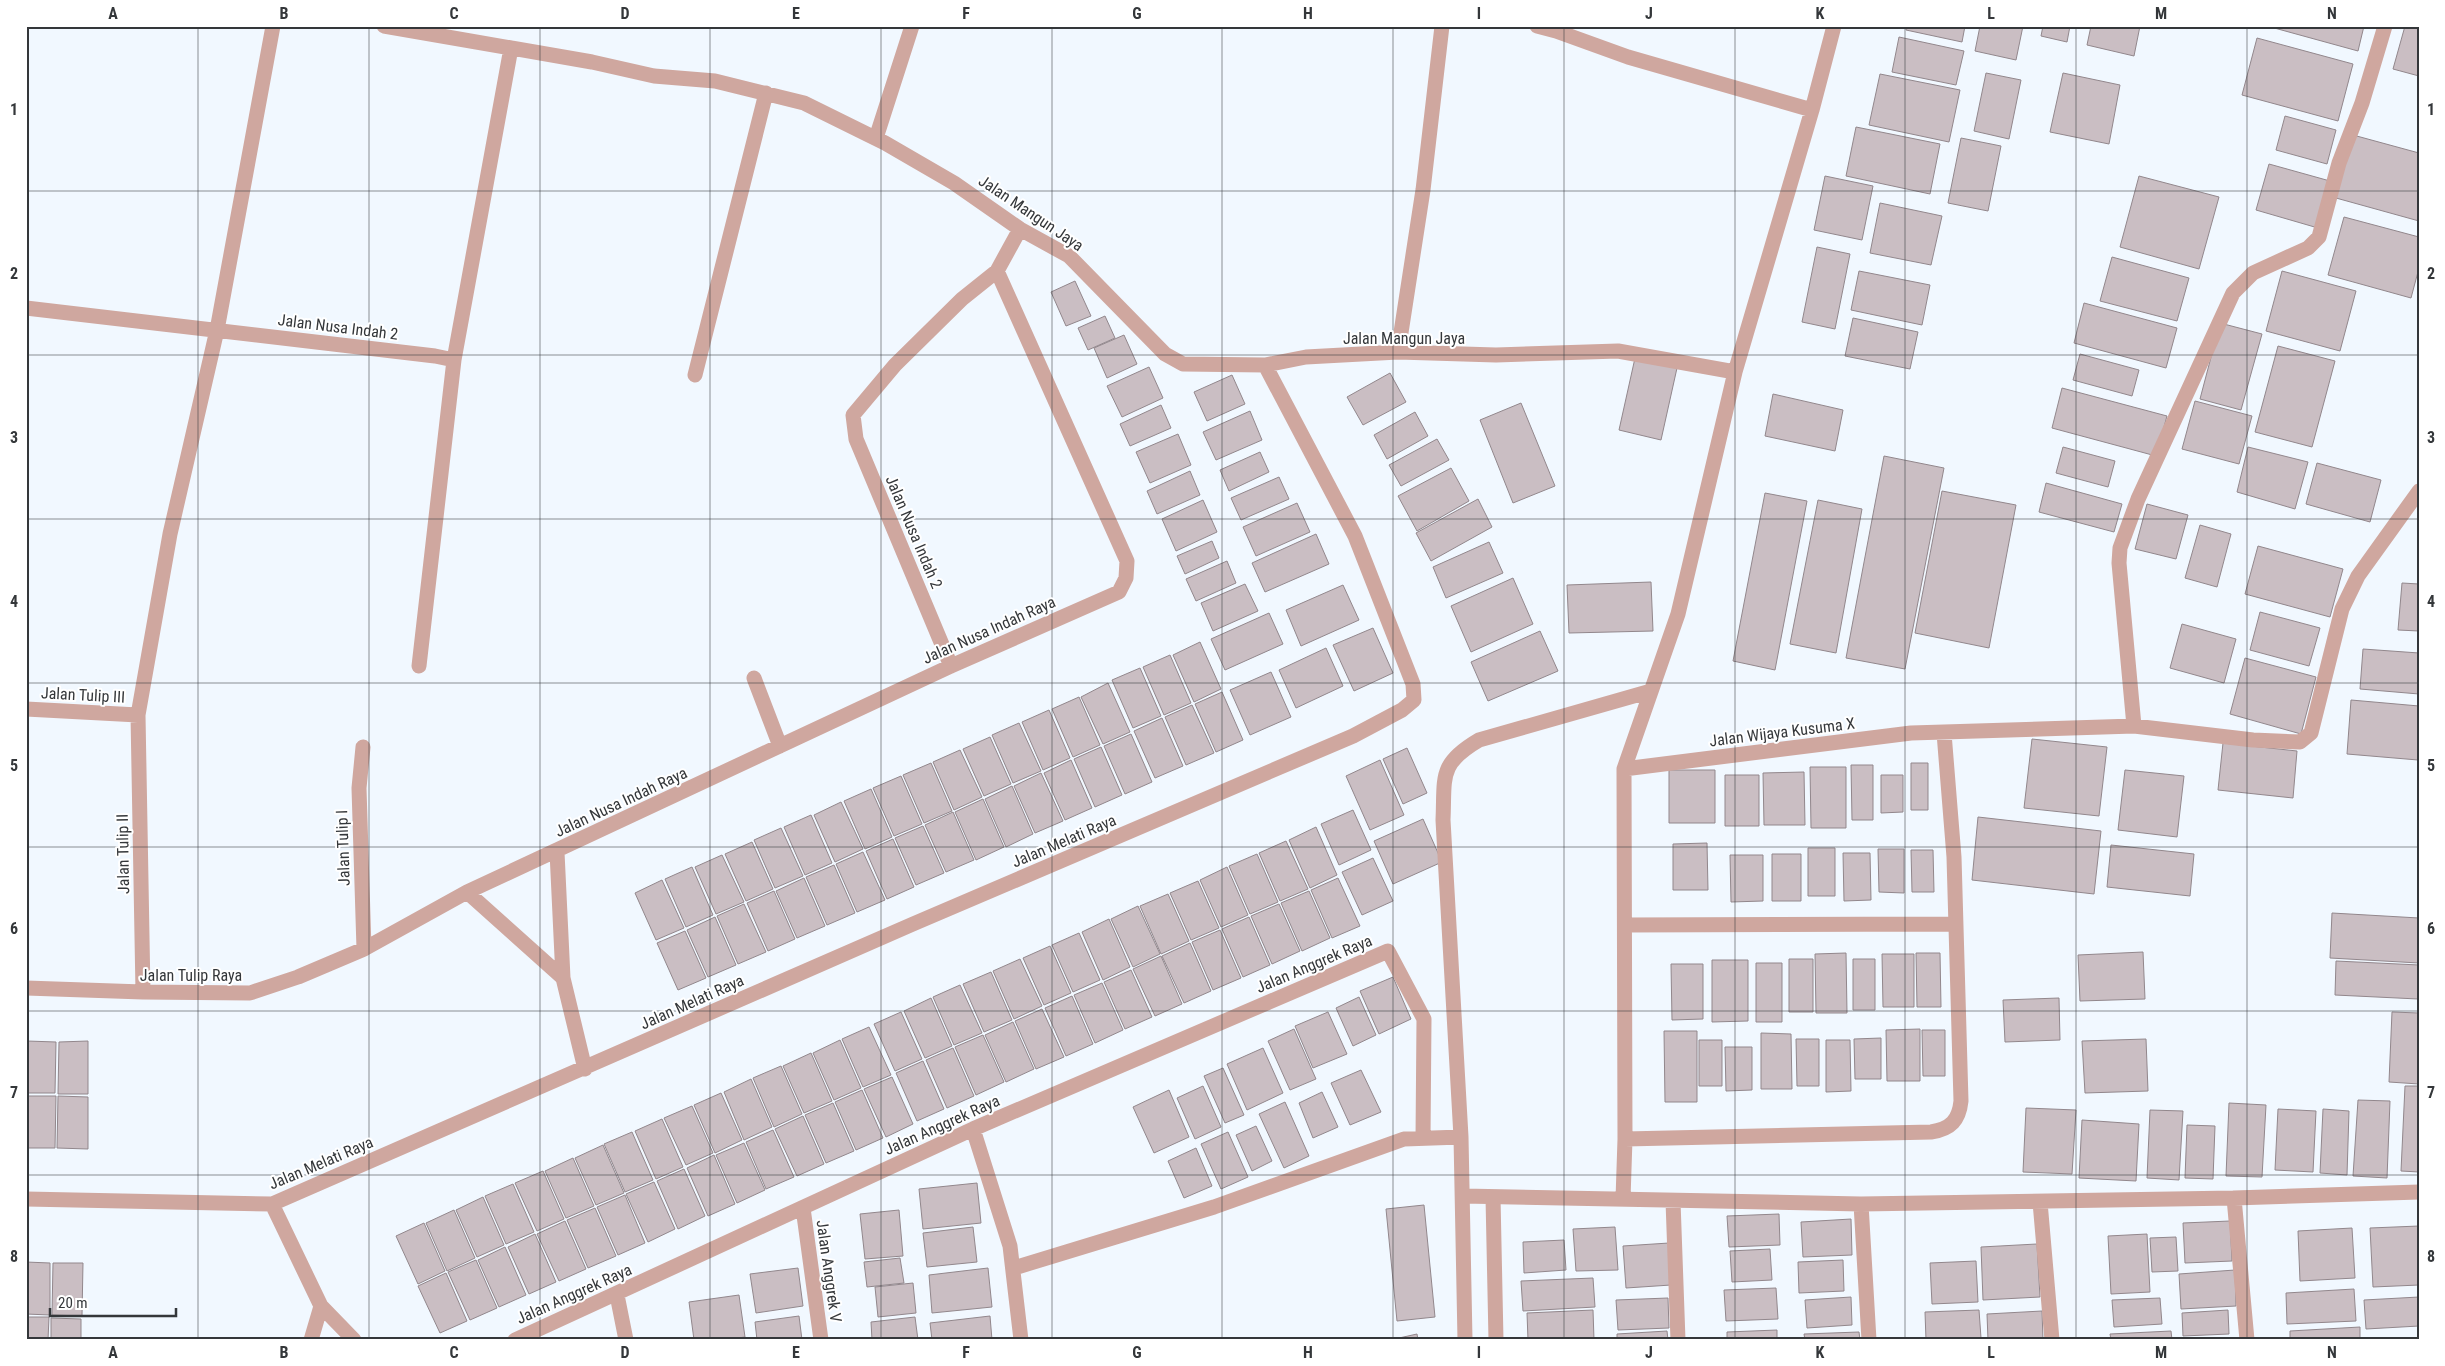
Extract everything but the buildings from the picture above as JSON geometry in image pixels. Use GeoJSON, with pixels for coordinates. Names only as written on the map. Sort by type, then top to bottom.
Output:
{"type":"FeatureCollection","features":[{"type":"Feature","properties":{"kind":"street","name":"Jalan Tulip II"},"geometry":{"type":"LineString","coordinates":[[143,992],[138,715],[170,534],[217,330],[273,26]]}},
{"type":"Feature","properties":{"kind":"street","name":"Jalan Mangun Jaya"},"geometry":{"type":"LineString","coordinates":[[384,26],[512,48],[654,76],[715,81],[804,103],[876,138],[954,183],[1020,229],[1069,256],[1165,354],[1183,364],[1265,365],[1306,357],[1398,352],[1496,355],[1618,351],[1735,372]]}},
{"type":"Feature","properties":{"kind":"street"},"geometry":{"type":"LineString","coordinates":[[876,138],[912,26]]}},
{"type":"Feature","properties":{"kind":"street"},"geometry":{"type":"LineString","coordinates":[[1398,352],[1423,190],[1442,26]]}},
{"type":"Feature","properties":{"kind":"street"},"geometry":{"type":"LineString","coordinates":[[1537,26],[1556,30],[1628,57],[1812,110]]}},
{"type":"Feature","properties":{"kind":"street"},"geometry":{"type":"LineString","coordinates":[[1623,1199],[1625,1139],[1624,769],[1678,614],[1735,372],[1812,110],[1834,26]]}},
{"type":"Feature","properties":{"kind":"street"},"geometry":{"type":"LineString","coordinates":[[2134,726],[2119,563],[2120,548],[2135,507],[2233,293],[2253,273],[2308,248],[2319,237],[2339,163],[2362,103],[2385,26]]}},
{"type":"Feature","properties":{"kind":"street"},"geometry":{"type":"LineString","coordinates":[[419,666],[454,360],[512,48]]}},
{"type":"Feature","properties":{"kind":"street"},"geometry":{"type":"LineString","coordinates":[[695,375],[766,93]]}},
{"type":"Feature","properties":{"kind":"street"},"geometry":{"type":"LineString","coordinates":[[997,271],[1020,229]]}},
{"type":"Feature","properties":{"kind":"street","name":"Jalan Nusa Indah 2"},"geometry":{"type":"LineString","coordinates":[[951,666],[856,439],[853,422],[856,410],[895,364],[962,299],[997,271]]}},
{"type":"Feature","properties":{"kind":"street","name":"Jalan Nusa Indah Raya"},"geometry":{"type":"LineString","coordinates":[[467,892],[557,852],[951,666],[1119,592],[1126,578],[1127,561],[997,271]]}},
{"type":"Feature","properties":{"kind":"street","name":"Jalan Nusa Indah 2"},"geometry":{"type":"LineString","coordinates":[[26,308],[454,360]]}},
{"type":"Feature","properties":{"kind":"street","name":"Jalan Melati Raya"},"geometry":{"type":"LineString","coordinates":[[26,1199],[272,1204],[585,1069],[913,924],[1353,736],[1410,705],[1416,695],[1414,684],[1355,536],[1265,365]]}},
{"type":"Feature","properties":{"kind":"street","name":"Jalan Wijaya Kusuma X"},"geometry":{"type":"LineString","coordinates":[[1624,769],[1910,733],[2134,726],[2300,742],[2305,739],[2313,727],[2342,609],[2358,576],[2419,491]]}},
{"type":"Feature","properties":{"kind":"street"},"geometry":{"type":"LineString","coordinates":[[754,678],[780,746]]}},
{"type":"Feature","properties":{"kind":"street"},"geometry":{"type":"LineString","coordinates":[[1465,1340],[1461,1138],[1443,820],[1445,771],[1450,761],[1461,750],[1479,740],[1651,690]]}},
{"type":"Feature","properties":{"kind":"street","name":"Jalan Tulip III"},"geometry":{"type":"LineString","coordinates":[[26,709],[138,715]]}},
{"type":"Feature","properties":{"kind":"street"},"geometry":{"type":"LineString","coordinates":[[1625,1139],[1931,1132],[1942,1130],[1953,1124],[1959,1113],[1961,1101],[1954,924],[1954,857],[1944,733]]}},
{"type":"Feature","properties":{"kind":"street","name":"Jalan Tulip I"},"geometry":{"type":"LineString","coordinates":[[363,747],[359,788],[364,949]]}},
{"type":"Feature","properties":{"kind":"street"},"geometry":{"type":"LineString","coordinates":[[557,852],[563,978],[585,1069]]}},
{"type":"Feature","properties":{"kind":"street"},"geometry":{"type":"LineString","coordinates":[[467,892],[563,978]]}},
{"type":"Feature","properties":{"kind":"street","name":"Jalan Tulip Raya"},"geometry":{"type":"LineString","coordinates":[[26,988],[250,993],[298,977],[364,949],[467,892]]}},
{"type":"Feature","properties":{"kind":"street"},"geometry":{"type":"LineString","coordinates":[[1625,925],[1954,924]]}},
{"type":"Feature","properties":{"kind":"street","name":"Jalan Anggrek Raya"},"geometry":{"type":"LineString","coordinates":[[515,1340],[973,1129],[1388,951],[1424,1020],[1423,1138]]}},
{"type":"Feature","properties":{"kind":"street"},"geometry":{"type":"LineString","coordinates":[[973,1129],[1006,1232],[1014,1268],[1021,1340]]}},
{"type":"Feature","properties":{"kind":"street"},"geometry":{"type":"LineString","coordinates":[[1014,1268],[1214,1207],[1404,1139],[1461,1138]]}},
{"type":"Feature","properties":{"kind":"street"},"geometry":{"type":"LineString","coordinates":[[1463,1196],[1862,1204],[2234,1198],[2419,1192]]}},
{"type":"Feature","properties":{"kind":"street"},"geometry":{"type":"LineString","coordinates":[[1493,1197],[1496,1340]]}},
{"type":"Feature","properties":{"kind":"street"},"geometry":{"type":"LineString","coordinates":[[2234,1198],[2247,1340]]}},
{"type":"Feature","properties":{"kind":"street"},"geometry":{"type":"LineString","coordinates":[[1673,1201],[1678,1340]]}},
{"type":"Feature","properties":{"kind":"street"},"geometry":{"type":"LineString","coordinates":[[2040,1202],[2052,1340]]}},
{"type":"Feature","properties":{"kind":"street"},"geometry":{"type":"LineString","coordinates":[[272,1204],[321,1306],[354,1340]]}},
{"type":"Feature","properties":{"kind":"street"},"geometry":{"type":"LineString","coordinates":[[1862,1204],[1869,1340]]}},
{"type":"Feature","properties":{"kind":"street","name":"Jalan Anggrek V"},"geometry":{"type":"LineString","coordinates":[[803,1208],[821,1340]]}},
{"type":"Feature","properties":{"kind":"street"},"geometry":{"type":"LineString","coordinates":[[617,1294],[626,1340]]}},
{"type":"Feature","properties":{"kind":"street"},"geometry":{"type":"LineString","coordinates":[[311,1340],[321,1306]]}}]}
